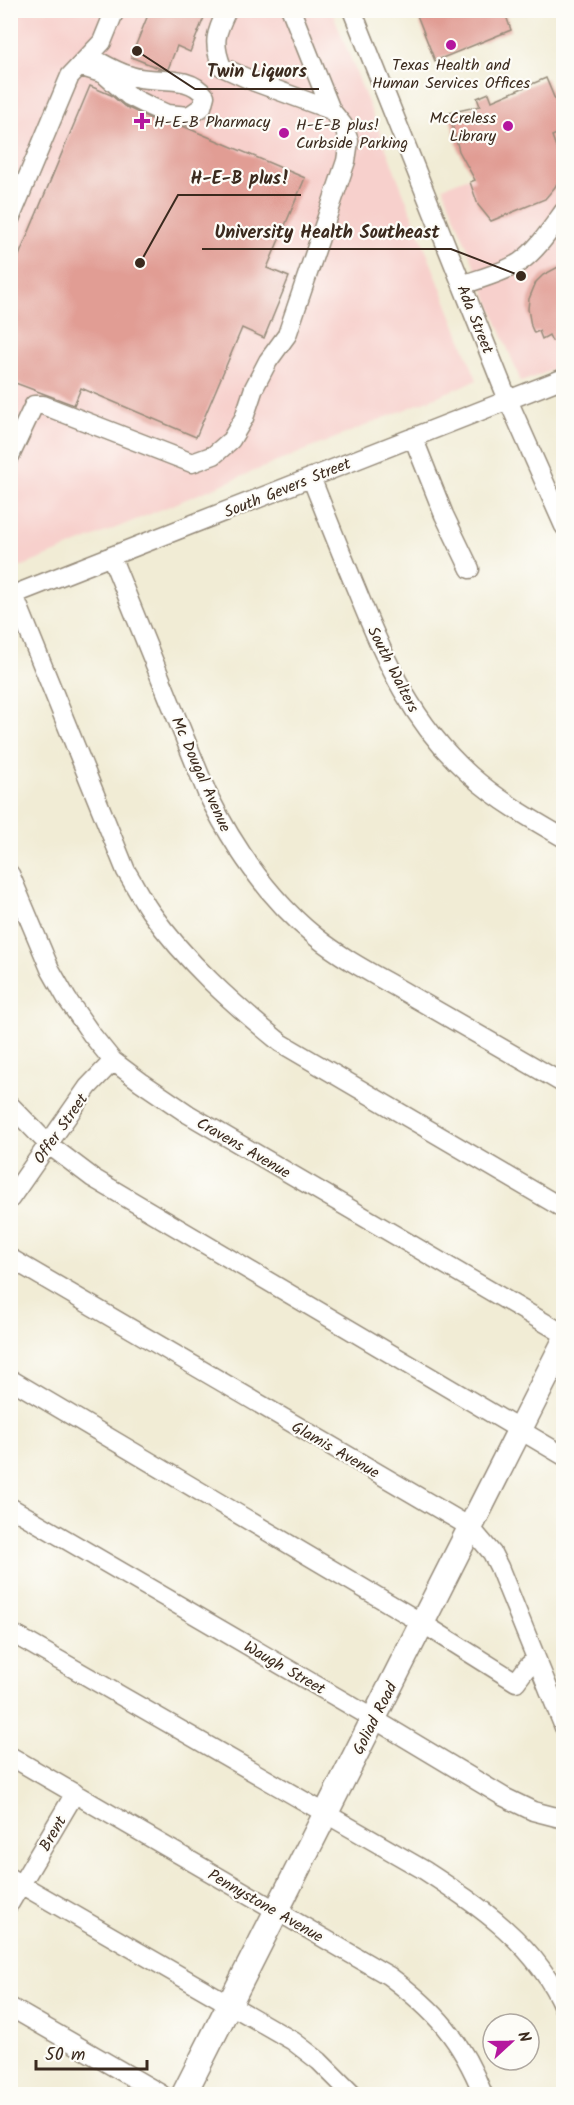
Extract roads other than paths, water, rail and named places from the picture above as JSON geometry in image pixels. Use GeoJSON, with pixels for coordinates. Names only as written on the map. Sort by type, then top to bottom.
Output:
{"type":"FeatureCollection","features":[{"type":"Feature","properties":{"kind":"main road","name":"Goliad Road"},"geometry":{"type":"LineString","coordinates":[[184,2094],[564,1342]]}},
{"type":"Feature","properties":{"kind":"street"},"geometry":{"type":"LineString","coordinates":[[10,219],[70,75],[102,42],[115,10]]}},
{"type":"Feature","properties":{"kind":"street"},"geometry":{"type":"LineString","coordinates":[[227,10],[215,40],[216,53],[222,67],[255,82],[331,110]]}},
{"type":"Feature","properties":{"kind":"street"},"geometry":{"type":"LineString","coordinates":[[10,456],[34,405],[43,405],[192,463],[214,454],[231,440],[244,418],[254,388],[268,361],[286,335],[346,161],[349,141],[342,125],[331,110],[291,10]]}},
{"type":"Feature","properties":{"kind":"street","name":"Ada Street"},"geometry":{"type":"LineString","coordinates":[[352,10],[508,400],[564,526]]}},
{"type":"Feature","properties":{"kind":"street"},"geometry":{"type":"LineString","coordinates":[[84,61],[132,77],[189,83],[199,88],[205,96],[202,107],[189,116],[167,114],[129,96],[104,74],[84,61]]}},
{"type":"Feature","properties":{"kind":"street"},"geometry":{"type":"LineString","coordinates":[[462,285],[520,262],[543,241],[564,211]]}},
{"type":"Feature","properties":{"kind":"street","name":"South Gevers Street"},"geometry":{"type":"LineString","coordinates":[[12,595],[564,378]]}},
{"type":"Feature","properties":{"kind":"street"},"geometry":{"type":"LineString","coordinates":[[413,437],[444,515],[470,569]]}},
{"type":"Feature","properties":{"kind":"street","name":"South Walters"},"geometry":{"type":"LineString","coordinates":[[311,477],[383,655],[420,719],[469,775],[498,798],[564,838]]}},
{"type":"Feature","properties":{"kind":"street","name":"Mc Dougal Avenue"},"geometry":{"type":"LineString","coordinates":[[111,556],[207,793],[234,844],[268,890],[317,938],[360,966],[564,1084]]}},
{"type":"Feature","properties":{"kind":"street"},"geometry":{"type":"LineString","coordinates":[[12,595],[126,871],[150,911],[192,962],[242,1011],[281,1043],[564,1209]]}},
{"type":"Feature","properties":{"kind":"street","name":"Cravens Avenue"},"geometry":{"type":"LineString","coordinates":[[10,874],[50,969],[67,999],[113,1061],[188,1114],[564,1334]]}},
{"type":"Feature","properties":{"kind":"street","name":"Offer Street"},"geometry":{"type":"LineString","coordinates":[[10,1199],[88,1087],[113,1061]]}},
{"type":"Feature","properties":{"kind":"street"},"geometry":{"type":"LineString","coordinates":[[10,1105],[48,1144],[93,1178],[564,1456]]}},
{"type":"Feature","properties":{"kind":"street","name":"Glamis Avenue"},"geometry":{"type":"LineString","coordinates":[[10,1258],[470,1527],[492,1553],[499,1567],[564,1727]]}},
{"type":"Feature","properties":{"kind":"street"},"geometry":{"type":"LineString","coordinates":[[10,1379],[422,1623],[516,1682],[536,1659]]}},
{"type":"Feature","properties":{"kind":"street","name":"Waugh Street"},"geometry":{"type":"LineString","coordinates":[[10,1507],[504,1797],[534,1811],[564,1819]]}},
{"type":"Feature","properties":{"kind":"street"},"geometry":{"type":"LineString","coordinates":[[10,1632],[424,1869],[497,1921],[533,1958],[557,1994],[564,2009]]}},
{"type":"Feature","properties":{"kind":"street","name":"Pennystone Avenue"},"geometry":{"type":"LineString","coordinates":[[10,1756],[389,1976],[444,2024],[468,2060],[483,2094]]}},
{"type":"Feature","properties":{"kind":"street","name":"Brent"},"geometry":{"type":"LineString","coordinates":[[10,1904],[16,1881],[75,1793]]}},
{"type":"Feature","properties":{"kind":"street"},"geometry":{"type":"LineString","coordinates":[[16,1881],[293,2041],[319,2061],[352,2094]]}},
{"type":"Feature","properties":{"kind":"street"},"geometry":{"type":"LineString","coordinates":[[10,2007],[161,2094]]}},
{"type":"Feature","properties":{"kind":"place","name":"Texas Health and Human Services Offices"},"geometry":{"type":"Point","coordinates":[451,45]}},
{"type":"Feature","properties":{"kind":"place","name":"Twin Liquors"},"geometry":{"type":"Point","coordinates":[137,51]}},
{"type":"Feature","properties":{"kind":"place","name":"H-E-B Pharmacy"},"geometry":{"type":"Point","coordinates":[142,121]}},
{"type":"Feature","properties":{"kind":"place","name":"McCreless Library"},"geometry":{"type":"Point","coordinates":[508,126]}},
{"type":"Feature","properties":{"kind":"place","name":"H-E-B plus! Curbside Parking"},"geometry":{"type":"Point","coordinates":[284,133]}},
{"type":"Feature","properties":{"kind":"place","name":"H-E-B plus!"},"geometry":{"type":"Point","coordinates":[140,263]}},
{"type":"Feature","properties":{"kind":"place","name":"University Health Southeast"},"geometry":{"type":"Point","coordinates":[521,276]}}]}
